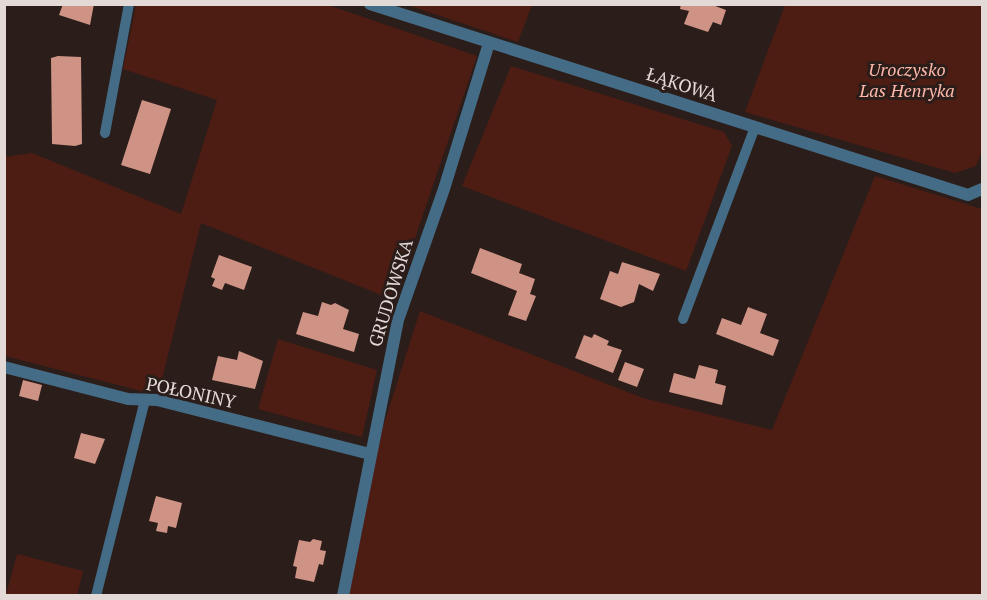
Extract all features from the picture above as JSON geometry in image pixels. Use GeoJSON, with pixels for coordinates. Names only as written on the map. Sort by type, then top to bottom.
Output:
{"type":"FeatureCollection","features":[{"type":"Feature","properties":{"kind":"street","name":"ŁĄKOWA"},"geometry":{"type":"LineString","coordinates":[[370,4],[968,195],[982,189]]}},
{"type":"Feature","properties":{"kind":"street","name":"GRUDOWSKA"},"geometry":{"type":"LineString","coordinates":[[343,596],[398,320],[444,189],[489,43]]}},
{"type":"Feature","properties":{"kind":"street","name":"POŁONINY"},"geometry":{"type":"LineString","coordinates":[[4,367],[128,399],[157,400],[370,454]]}},
{"type":"Feature","properties":{"kind":"lane"},"geometry":{"type":"LineString","coordinates":[[105,133],[129,4]]}},
{"type":"Feature","properties":{"kind":"lane"},"geometry":{"type":"LineString","coordinates":[[683,319],[755,127]]}},
{"type":"Feature","properties":{"kind":"lane"},"geometry":{"type":"LineString","coordinates":[[96,596],[145,400]]}},
{"type":"Feature","properties":{"kind":"green space"},"geometry":{"type":"Polygon","coordinates":[[[136,5],[328,5],[477,56],[394,300],[201,223],[161,383],[145,392],[5,356],[5,157],[32,153],[181,214],[217,100],[123,69],[136,5]]]}},
{"type":"Feature","properties":{"kind":"green space"},"geometry":{"type":"Polygon","coordinates":[[[407,5],[532,5],[518,42],[407,5]]]}},
{"type":"Feature","properties":{"kind":"green space","name":"Uroczysko Las Henryka"},"geometry":{"type":"Polygon","coordinates":[[[785,5],[982,5],[982,151],[976,166],[955,173],[745,112],[785,5]]]}},
{"type":"Feature","properties":{"kind":"green space"},"geometry":{"type":"Polygon","coordinates":[[[511,66],[724,132],[732,146],[686,271],[462,186],[511,66]]]}},
{"type":"Feature","properties":{"kind":"green space"},"geometry":{"type":"Polygon","coordinates":[[[875,176],[982,209],[982,595],[347,596],[382,430],[420,311],[643,398],[772,430],[875,176]]]}},
{"type":"Feature","properties":{"kind":"green space"},"geometry":{"type":"Polygon","coordinates":[[[278,339],[377,370],[362,437],[258,409],[278,339]]]}},
{"type":"Feature","properties":{"kind":"green space"},"geometry":{"type":"Polygon","coordinates":[[[17,554],[83,571],[77,595],[6,595],[17,554]]]}},
{"type":"Feature","properties":{"kind":"building"},"geometry":{"type":"Polygon","coordinates":[[[63,4],[94,4],[90,25],[59,15],[63,4]]]}},
{"type":"Feature","properties":{"kind":"building"},"geometry":{"type":"Polygon","coordinates":[[[681,4],[710,4],[726,10],[721,25],[713,22],[708,32],[684,24],[689,11],[680,9],[681,4]]]}},
{"type":"Feature","properties":{"kind":"building"},"geometry":{"type":"Polygon","coordinates":[[[81,57],[82,144],[75,146],[52,144],[51,58],[81,57]]]}},
{"type":"Feature","properties":{"kind":"building"},"geometry":{"type":"Polygon","coordinates":[[[142,100],[171,109],[150,174],[121,165],[142,100]]]}},
{"type":"Feature","properties":{"kind":"building"},"geometry":{"type":"Polygon","coordinates":[[[480,248],[522,264],[519,273],[535,279],[530,294],[536,296],[526,321],[508,315],[517,291],[471,273],[480,248]]]}},
{"type":"Feature","properties":{"kind":"building"},"geometry":{"type":"Polygon","coordinates":[[[219,255],[252,267],[244,290],[225,283],[222,290],[212,286],[215,279],[211,277],[219,255]]]}},
{"type":"Feature","properties":{"kind":"building"},"geometry":{"type":"Polygon","coordinates":[[[622,262],[660,274],[653,291],[639,284],[634,302],[621,307],[600,299],[610,271],[618,274],[622,262]]]}},
{"type":"Feature","properties":{"kind":"building"},"geometry":{"type":"Polygon","coordinates":[[[322,302],[331,305],[335,303],[349,310],[343,329],[359,334],[354,352],[296,334],[303,312],[318,316],[322,302]]]}},
{"type":"Feature","properties":{"kind":"building"},"geometry":{"type":"Polygon","coordinates":[[[748,307],[767,314],[760,333],[779,340],[773,356],[716,334],[722,318],[741,325],[748,307]]]}},
{"type":"Feature","properties":{"kind":"building"},"geometry":{"type":"Polygon","coordinates":[[[594,334],[609,341],[607,345],[622,350],[613,373],[575,358],[584,335],[592,338],[594,334]]]}},
{"type":"Feature","properties":{"kind":"building"},"geometry":{"type":"Polygon","coordinates":[[[239,351],[263,361],[255,389],[212,380],[218,356],[237,360],[239,351]]]}},
{"type":"Feature","properties":{"kind":"building"},"geometry":{"type":"Polygon","coordinates":[[[625,362],[644,369],[637,387],[618,380],[625,362]]]}},
{"type":"Feature","properties":{"kind":"building"},"geometry":{"type":"Polygon","coordinates":[[[699,365],[718,370],[715,383],[726,386],[722,405],[669,392],[674,373],[695,379],[699,365]]]}},
{"type":"Feature","properties":{"kind":"building"},"geometry":{"type":"Polygon","coordinates":[[[23,380],[42,385],[38,401],[19,396],[23,380]]]}},
{"type":"Feature","properties":{"kind":"building"},"geometry":{"type":"Polygon","coordinates":[[[81,433],[105,439],[95,464],[74,458],[81,433]]]}},
{"type":"Feature","properties":{"kind":"building"},"geometry":{"type":"Polygon","coordinates":[[[156,496],[182,503],[176,528],[168,526],[167,533],[156,531],[158,523],[149,521],[156,496]]]}},
{"type":"Feature","properties":{"kind":"building"},"geometry":{"type":"Polygon","coordinates":[[[313,539],[322,541],[320,550],[326,551],[323,565],[319,564],[314,582],[295,578],[297,567],[293,566],[299,540],[310,542],[313,539]]]}}]}
